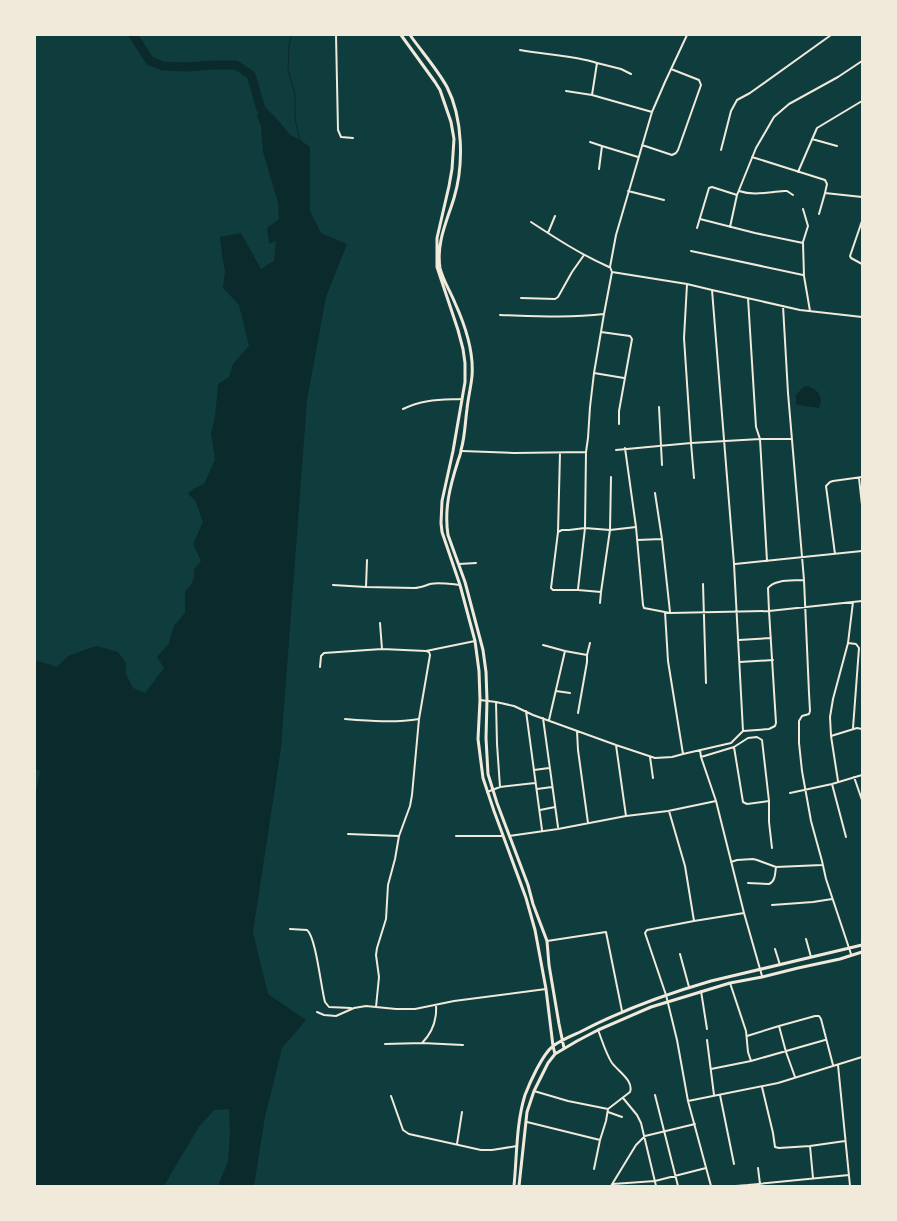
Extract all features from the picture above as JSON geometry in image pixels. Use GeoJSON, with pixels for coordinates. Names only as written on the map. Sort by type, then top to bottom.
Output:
{"type":"FeatureCollection","features":[{"type":"Feature","properties":{"kind":"main road"},"geometry":{"type":"LineString","coordinates":[[401,35],[440,90],[451,122],[454,139],[452,169],[439,238],[439,267],[463,349],[465,382],[442,501],[441,523],[442,532],[460,585],[475,641],[480,700],[478,738],[483,778],[526,898],[535,930],[555,1054]]}},
{"type":"Feature","properties":{"kind":"main road"},"geometry":{"type":"LineString","coordinates":[[410,35],[448,89],[459,133],[461,158],[459,178],[439,238]]}},
{"type":"Feature","properties":{"kind":"main road"},"geometry":{"type":"LineString","coordinates":[[439,267],[456,304],[470,346],[472,361],[471,386],[461,451],[448,500],[446,521],[448,535],[465,582],[483,650],[486,672],[488,774],[492,790],[548,941],[549,965],[564,1048]]}},
{"type":"Feature","properties":{"kind":"main road"},"geometry":{"type":"LineString","coordinates":[[446,484],[451,486]]}},
{"type":"Feature","properties":{"kind":"main road"},"geometry":{"type":"LineString","coordinates":[[514,1186],[522,1105],[541,1062],[553,1046],[622,1011],[690,987],[862,945]]}},
{"type":"Feature","properties":{"kind":"main road"},"geometry":{"type":"LineString","coordinates":[[519,1186],[527,1112],[534,1091],[548,1063],[555,1054],[576,1041],[638,1012],[701,991],[862,952]]}},
{"type":"Feature","properties":{"kind":"street"},"geometry":{"type":"LineString","coordinates":[[336,35],[338,130],[341,137],[353,138]]}},
{"type":"Feature","properties":{"kind":"street"},"geometry":{"type":"LineString","coordinates":[[578,590],[585,528],[586,452],[590,407],[594,372],[612,272],[610,267],[616,235],[652,112],[687,35]]}},
{"type":"Feature","properties":{"kind":"street"},"geometry":{"type":"LineString","coordinates":[[721,150],[731,111],[737,100],[750,94],[830,35]]}},
{"type":"Feature","properties":{"kind":"street"},"geometry":{"type":"LineString","coordinates":[[520,50],[546,55],[581,58],[621,69],[631,74]]}},
{"type":"Feature","properties":{"kind":"street"},"geometry":{"type":"LineString","coordinates":[[730,227],[737,195],[752,157],[774,117],[789,104],[838,77],[862,61]]}},
{"type":"Feature","properties":{"kind":"street"},"geometry":{"type":"LineString","coordinates":[[592,96],[597,62]]}},
{"type":"Feature","properties":{"kind":"street"},"geometry":{"type":"LineString","coordinates":[[642,145],[672,155],[678,150],[701,82],[670,70]]}},
{"type":"Feature","properties":{"kind":"street"},"geometry":{"type":"LineString","coordinates":[[566,92],[592,96],[652,112]]}},
{"type":"Feature","properties":{"kind":"street"},"geometry":{"type":"LineString","coordinates":[[798,172],[817,128],[862,101]]}},
{"type":"Feature","properties":{"kind":"street"},"geometry":{"type":"LineString","coordinates":[[812,139],[837,146]]}},
{"type":"Feature","properties":{"kind":"street"},"geometry":{"type":"LineString","coordinates":[[590,142],[638,157]]}},
{"type":"Feature","properties":{"kind":"street"},"geometry":{"type":"LineString","coordinates":[[599,169],[602,146]]}},
{"type":"Feature","properties":{"kind":"street"},"geometry":{"type":"LineString","coordinates":[[752,157],[825,180],[827,184],[819,214]]}},
{"type":"Feature","properties":{"kind":"street"},"geometry":{"type":"LineString","coordinates":[[697,228],[709,188],[712,187],[737,195]]}},
{"type":"Feature","properties":{"kind":"street"},"geometry":{"type":"LineString","coordinates":[[628,191],[664,200]]}},
{"type":"Feature","properties":{"kind":"street"},"geometry":{"type":"LineString","coordinates":[[739,191],[750,194],[787,191],[792,195]]}},
{"type":"Feature","properties":{"kind":"street"},"geometry":{"type":"LineString","coordinates":[[825,193],[862,197]]}},
{"type":"Feature","properties":{"kind":"street"},"geometry":{"type":"LineString","coordinates":[[803,209],[808,226],[803,243],[804,276],[810,311]]}},
{"type":"Feature","properties":{"kind":"street"},"geometry":{"type":"LineString","coordinates":[[548,233],[555,216]]}},
{"type":"Feature","properties":{"kind":"street"},"geometry":{"type":"LineString","coordinates":[[700,219],[803,243]]}},
{"type":"Feature","properties":{"kind":"street"},"geometry":{"type":"LineString","coordinates":[[862,221],[850,256],[862,264]]}},
{"type":"Feature","properties":{"kind":"street"},"geometry":{"type":"LineString","coordinates":[[531,222],[569,247],[610,267]]}},
{"type":"Feature","properties":{"kind":"street"},"geometry":{"type":"LineString","coordinates":[[691,251],[804,276]]}},
{"type":"Feature","properties":{"kind":"street"},"geometry":{"type":"LineString","coordinates":[[521,298],[555,300],[584,255]]}},
{"type":"Feature","properties":{"kind":"street"},"geometry":{"type":"LineString","coordinates":[[612,272],[687,284],[800,310],[862,317]]}},
{"type":"Feature","properties":{"kind":"street"},"geometry":{"type":"LineString","coordinates":[[687,284],[684,338],[694,478]]}},
{"type":"Feature","properties":{"kind":"street"},"geometry":{"type":"LineString","coordinates":[[712,290],[734,564],[743,731]]}},
{"type":"Feature","properties":{"kind":"street"},"geometry":{"type":"LineString","coordinates":[[748,298],[756,427],[760,439],[767,561]]}},
{"type":"Feature","properties":{"kind":"street"},"geometry":{"type":"LineString","coordinates":[[783,306],[804,580],[810,711],[802,716],[799,721],[801,761],[811,821],[822,865],[851,956]]}},
{"type":"Feature","properties":{"kind":"street"},"geometry":{"type":"LineString","coordinates":[[500,315],[583,316],[604,314]]}},
{"type":"Feature","properties":{"kind":"street"},"geometry":{"type":"LineString","coordinates":[[602,332],[631,337],[619,411],[619,424]]}},
{"type":"Feature","properties":{"kind":"street"},"geometry":{"type":"LineString","coordinates":[[594,372],[625,378]]}},
{"type":"Feature","properties":{"kind":"street"},"geometry":{"type":"LineString","coordinates":[[403,409],[420,402],[462,399]]}},
{"type":"Feature","properties":{"kind":"street"},"geometry":{"type":"LineString","coordinates":[[659,407],[662,465]]}},
{"type":"Feature","properties":{"kind":"street"},"geometry":{"type":"LineString","coordinates":[[616,450],[691,443],[792,439]]}},
{"type":"Feature","properties":{"kind":"street"},"geometry":{"type":"LineString","coordinates":[[626,448],[643,605],[646,609],[665,612],[705,613],[769,611],[862,601]]}},
{"type":"Feature","properties":{"kind":"street"},"geometry":{"type":"LineString","coordinates":[[461,451],[505,453],[586,452]]}},
{"type":"Feature","properties":{"kind":"street"},"geometry":{"type":"LineString","coordinates":[[560,453],[558,532],[551,589],[601,592]]}},
{"type":"Feature","properties":{"kind":"street"},"geometry":{"type":"LineString","coordinates":[[600,603],[610,530],[611,476]]}},
{"type":"Feature","properties":{"kind":"street"},"geometry":{"type":"LineString","coordinates":[[835,554],[826,486],[833,481],[861,477],[862,505]]}},
{"type":"Feature","properties":{"kind":"street"},"geometry":{"type":"LineString","coordinates":[[655,493],[670,612]]}},
{"type":"Feature","properties":{"kind":"street"},"geometry":{"type":"LineString","coordinates":[[558,532],[585,528],[610,530],[636,527]]}},
{"type":"Feature","properties":{"kind":"street"},"geometry":{"type":"LineString","coordinates":[[637,540],[662,538]]}},
{"type":"Feature","properties":{"kind":"street"},"geometry":{"type":"LineString","coordinates":[[734,564],[862,551]]}},
{"type":"Feature","properties":{"kind":"street"},"geometry":{"type":"LineString","coordinates":[[366,587],[367,560]]}},
{"type":"Feature","properties":{"kind":"street"},"geometry":{"type":"LineString","coordinates":[[459,564],[476,563]]}},
{"type":"Feature","properties":{"kind":"street"},"geometry":{"type":"LineString","coordinates":[[480,700],[514,706],[650,757],[672,757],[730,743],[743,731],[769,729],[775,726],[768,588],[771,584],[777,582],[804,580]]}},
{"type":"Feature","properties":{"kind":"street"},"geometry":{"type":"LineString","coordinates":[[333,585],[422,588],[430,584],[460,585]]}},
{"type":"Feature","properties":{"kind":"street"},"geometry":{"type":"LineString","coordinates":[[703,584],[706,683]]}},
{"type":"Feature","properties":{"kind":"street"},"geometry":{"type":"LineString","coordinates":[[838,781],[830,717],[848,643],[853,602]]}},
{"type":"Feature","properties":{"kind":"street"},"geometry":{"type":"LineString","coordinates":[[665,612],[668,661],[683,754]]}},
{"type":"Feature","properties":{"kind":"street"},"geometry":{"type":"LineString","coordinates":[[380,623],[382,649]]}},
{"type":"Feature","properties":{"kind":"street"},"geometry":{"type":"LineString","coordinates":[[738,640],[771,638]]}},
{"type":"Feature","properties":{"kind":"street"},"geometry":{"type":"LineString","coordinates":[[320,666],[321,656],[324,652],[382,649],[426,651],[475,641]]}},
{"type":"Feature","properties":{"kind":"street"},"geometry":{"type":"LineString","coordinates":[[578,713],[590,643]]}},
{"type":"Feature","properties":{"kind":"street"},"geometry":{"type":"LineString","coordinates":[[848,643],[856,644],[859,648],[853,728]]}},
{"type":"Feature","properties":{"kind":"street"},"geometry":{"type":"LineString","coordinates":[[543,645],[587,655]]}},
{"type":"Feature","properties":{"kind":"street"},"geometry":{"type":"LineString","coordinates":[[376,1007],[379,977],[376,955],[386,919],[388,885],[399,836],[410,806],[419,720],[430,655],[426,651]]}},
{"type":"Feature","properties":{"kind":"street"},"geometry":{"type":"LineString","coordinates":[[549,720],[565,651]]}},
{"type":"Feature","properties":{"kind":"street"},"geometry":{"type":"LineString","coordinates":[[740,662],[773,660]]}},
{"type":"Feature","properties":{"kind":"street"},"geometry":{"type":"LineString","coordinates":[[556,691],[570,693]]}},
{"type":"Feature","properties":{"kind":"street"},"geometry":{"type":"LineString","coordinates":[[496,702],[500,787]]}},
{"type":"Feature","properties":{"kind":"street"},"geometry":{"type":"LineString","coordinates":[[526,711],[542,831]]}},
{"type":"Feature","properties":{"kind":"street"},"geometry":{"type":"LineString","coordinates":[[544,718],[558,828]]}},
{"type":"Feature","properties":{"kind":"street"},"geometry":{"type":"LineString","coordinates":[[345,719],[396,722],[419,720]]}},
{"type":"Feature","properties":{"kind":"street"},"geometry":{"type":"LineString","coordinates":[[831,736],[853,728],[862,729]]}},
{"type":"Feature","properties":{"kind":"street"},"geometry":{"type":"LineString","coordinates":[[577,730],[588,823]]}},
{"type":"Feature","properties":{"kind":"street"},"geometry":{"type":"LineString","coordinates":[[701,757],[734,747],[748,738],[757,737],[762,740],[772,848]]}},
{"type":"Feature","properties":{"kind":"street"},"geometry":{"type":"LineString","coordinates":[[616,745],[626,816]]}},
{"type":"Feature","properties":{"kind":"street"},"geometry":{"type":"LineString","coordinates":[[734,747],[743,802],[746,804],[769,801]]}},
{"type":"Feature","properties":{"kind":"street"},"geometry":{"type":"LineString","coordinates":[[700,750],[716,800],[762,977]]}},
{"type":"Feature","properties":{"kind":"street"},"geometry":{"type":"LineString","coordinates":[[650,757],[653,778]]}},
{"type":"Feature","properties":{"kind":"street"},"geometry":{"type":"LineString","coordinates":[[534,770],[549,768]]}},
{"type":"Feature","properties":{"kind":"street"},"geometry":{"type":"LineString","coordinates":[[790,793],[862,775]]}},
{"type":"Feature","properties":{"kind":"street"},"geometry":{"type":"LineString","coordinates":[[854,777],[862,800]]}},
{"type":"Feature","properties":{"kind":"street"},"geometry":{"type":"LineString","coordinates":[[487,792],[500,787],[535,783]]}},
{"type":"Feature","properties":{"kind":"street"},"geometry":{"type":"LineString","coordinates":[[832,784],[846,837]]}},
{"type":"Feature","properties":{"kind":"street"},"geometry":{"type":"LineString","coordinates":[[536,789],[552,788]]}},
{"type":"Feature","properties":{"kind":"street"},"geometry":{"type":"LineString","coordinates":[[509,836],[626,816],[668,811],[716,800]]}},
{"type":"Feature","properties":{"kind":"street"},"geometry":{"type":"LineString","coordinates":[[540,810],[555,807]]}},
{"type":"Feature","properties":{"kind":"street"},"geometry":{"type":"LineString","coordinates":[[668,811],[685,866],[694,921]]}},
{"type":"Feature","properties":{"kind":"street"},"geometry":{"type":"LineString","coordinates":[[348,834],[399,836]]}},
{"type":"Feature","properties":{"kind":"street"},"geometry":{"type":"LineString","coordinates":[[456,836],[503,836]]}},
{"type":"Feature","properties":{"kind":"street"},"geometry":{"type":"LineString","coordinates":[[731,862],[737,860],[757,860],[776,866],[822,865]]}},
{"type":"Feature","properties":{"kind":"street"},"geometry":{"type":"LineString","coordinates":[[748,883],[772,883],[776,866]]}},
{"type":"Feature","properties":{"kind":"street"},"geometry":{"type":"LineString","coordinates":[[772,905],[832,899]]}},
{"type":"Feature","properties":{"kind":"street"},"geometry":{"type":"LineString","coordinates":[[711,1186],[688,1101],[668,1002],[645,932],[647,930],[744,913]]}},
{"type":"Feature","properties":{"kind":"street"},"geometry":{"type":"LineString","coordinates":[[290,929],[307,930],[310,933],[325,1002],[330,1007],[354,1008],[366,1006],[415,1009],[507,993],[546,989]]}},
{"type":"Feature","properties":{"kind":"street"},"geometry":{"type":"LineString","coordinates":[[548,941],[606,932],[622,1011]]}},
{"type":"Feature","properties":{"kind":"street"},"geometry":{"type":"LineString","coordinates":[[806,939],[811,957]]}},
{"type":"Feature","properties":{"kind":"street"},"geometry":{"type":"LineString","coordinates":[[775,949],[780,965]]}},
{"type":"Feature","properties":{"kind":"street"},"geometry":{"type":"LineString","coordinates":[[680,954],[690,987]]}},
{"type":"Feature","properties":{"kind":"street"},"geometry":{"type":"LineString","coordinates":[[730,983],[747,1036],[751,1061]]}},
{"type":"Feature","properties":{"kind":"street"},"geometry":{"type":"LineString","coordinates":[[701,991],[707,1028]]}},
{"type":"Feature","properties":{"kind":"street"},"geometry":{"type":"LineString","coordinates":[[422,1042],[432,1031],[436,1015],[436,1005]]}},
{"type":"Feature","properties":{"kind":"street"},"geometry":{"type":"LineString","coordinates":[[317,1012],[336,1016],[354,1008]]}},
{"type":"Feature","properties":{"kind":"street"},"geometry":{"type":"LineString","coordinates":[[747,1036],[817,1016],[821,1019],[833,1065]]}},
{"type":"Feature","properties":{"kind":"street"},"geometry":{"type":"LineString","coordinates":[[779,1026],[795,1077]]}},
{"type":"Feature","properties":{"kind":"street"},"geometry":{"type":"LineString","coordinates":[[594,1169],[608,1111],[630,1092],[631,1086],[611,1060],[598,1030]]}},
{"type":"Feature","properties":{"kind":"street"},"geometry":{"type":"LineString","coordinates":[[707,1040],[714,1095]]}},
{"type":"Feature","properties":{"kind":"street"},"geometry":{"type":"LineString","coordinates":[[711,1069],[751,1061],[826,1040]]}},
{"type":"Feature","properties":{"kind":"street"},"geometry":{"type":"LineString","coordinates":[[385,1044],[422,1042],[463,1045]]}},
{"type":"Feature","properties":{"kind":"street"},"geometry":{"type":"LineString","coordinates":[[688,1101],[762,1087],[862,1057]]}},
{"type":"Feature","properties":{"kind":"street"},"geometry":{"type":"LineString","coordinates":[[838,1065],[850,1186]]}},
{"type":"Feature","properties":{"kind":"street"},"geometry":{"type":"LineString","coordinates":[[762,1087],[774,1133],[775,1147],[810,1146],[845,1141]]}},
{"type":"Feature","properties":{"kind":"street"},"geometry":{"type":"LineString","coordinates":[[534,1091],[608,1111],[622,1117]]}},
{"type":"Feature","properties":{"kind":"street"},"geometry":{"type":"LineString","coordinates":[[655,1095],[678,1186]]}},
{"type":"Feature","properties":{"kind":"street"},"geometry":{"type":"LineString","coordinates":[[720,1095],[734,1164]]}},
{"type":"Feature","properties":{"kind":"street"},"geometry":{"type":"LineString","coordinates":[[391,1096],[406,1132],[482,1150],[517,1146]]}},
{"type":"Feature","properties":{"kind":"street"},"geometry":{"type":"LineString","coordinates":[[623,1098],[641,1123],[656,1186]]}},
{"type":"Feature","properties":{"kind":"street"},"geometry":{"type":"LineString","coordinates":[[457,1144],[462,1112]]}},
{"type":"Feature","properties":{"kind":"street"},"geometry":{"type":"LineString","coordinates":[[526,1122],[600,1140]]}},
{"type":"Feature","properties":{"kind":"street"},"geometry":{"type":"LineString","coordinates":[[611,1185],[636,1145],[645,1136],[695,1124]]}},
{"type":"Feature","properties":{"kind":"street"},"geometry":{"type":"LineString","coordinates":[[810,1146],[814,1178]]}},
{"type":"Feature","properties":{"kind":"street"},"geometry":{"type":"LineString","coordinates":[[611,1185],[655,1181],[706,1168]]}},
{"type":"Feature","properties":{"kind":"street"},"geometry":{"type":"LineString","coordinates":[[758,1168],[760,1184]]}},
{"type":"Feature","properties":{"kind":"street"},"geometry":{"type":"LineString","coordinates":[[736,1186],[849,1174]]}},
{"type":"Feature","properties":{"kind":"water"},"geometry":{"type":"Polygon","coordinates":[[[265,107],[290,135],[310,147],[310,211],[321,233],[347,244],[326,297],[307,400],[281,748],[253,932],[268,994],[306,1020],[282,1048],[265,1117],[254,1186],[218,1186],[228,1161],[229,1109],[214,1110],[198,1128],[164,1186],[35,1186],[35,797],[40,771],[35,768],[35,660],[57,667],[68,656],[97,646],[118,652],[126,663],[126,674],[133,688],[145,693],[164,668],[157,657],[169,643],[174,626],[185,613],[185,591],[192,584],[194,569],[201,561],[193,544],[203,522],[195,500],[188,494],[193,489],[204,484],[215,460],[211,433],[215,418],[218,384],[229,377],[233,364],[249,346],[239,305],[223,288],[225,271],[220,237],[241,233],[261,269],[274,261],[276,241],[269,244],[267,228],[279,219],[278,203],[263,152],[261,126],[257,115],[265,107]]]}},
{"type":"Feature","properties":{"kind":"water"},"geometry":{"type":"Polygon","coordinates":[[[807,386],[819,394],[821,400],[819,408],[796,404],[796,395],[803,387],[807,386]]]}},
{"type":"Feature","properties":{"kind":"waterway"},"geometry":{"type":"LineString","coordinates":[[133,35],[150,61],[163,66],[236,65],[251,75],[261,109]]}},
{"type":"Feature","properties":{"kind":"waterway"},"geometry":{"type":"LineString","coordinates":[[291,35],[288,70],[295,94],[295,118],[300,140]]}}]}
